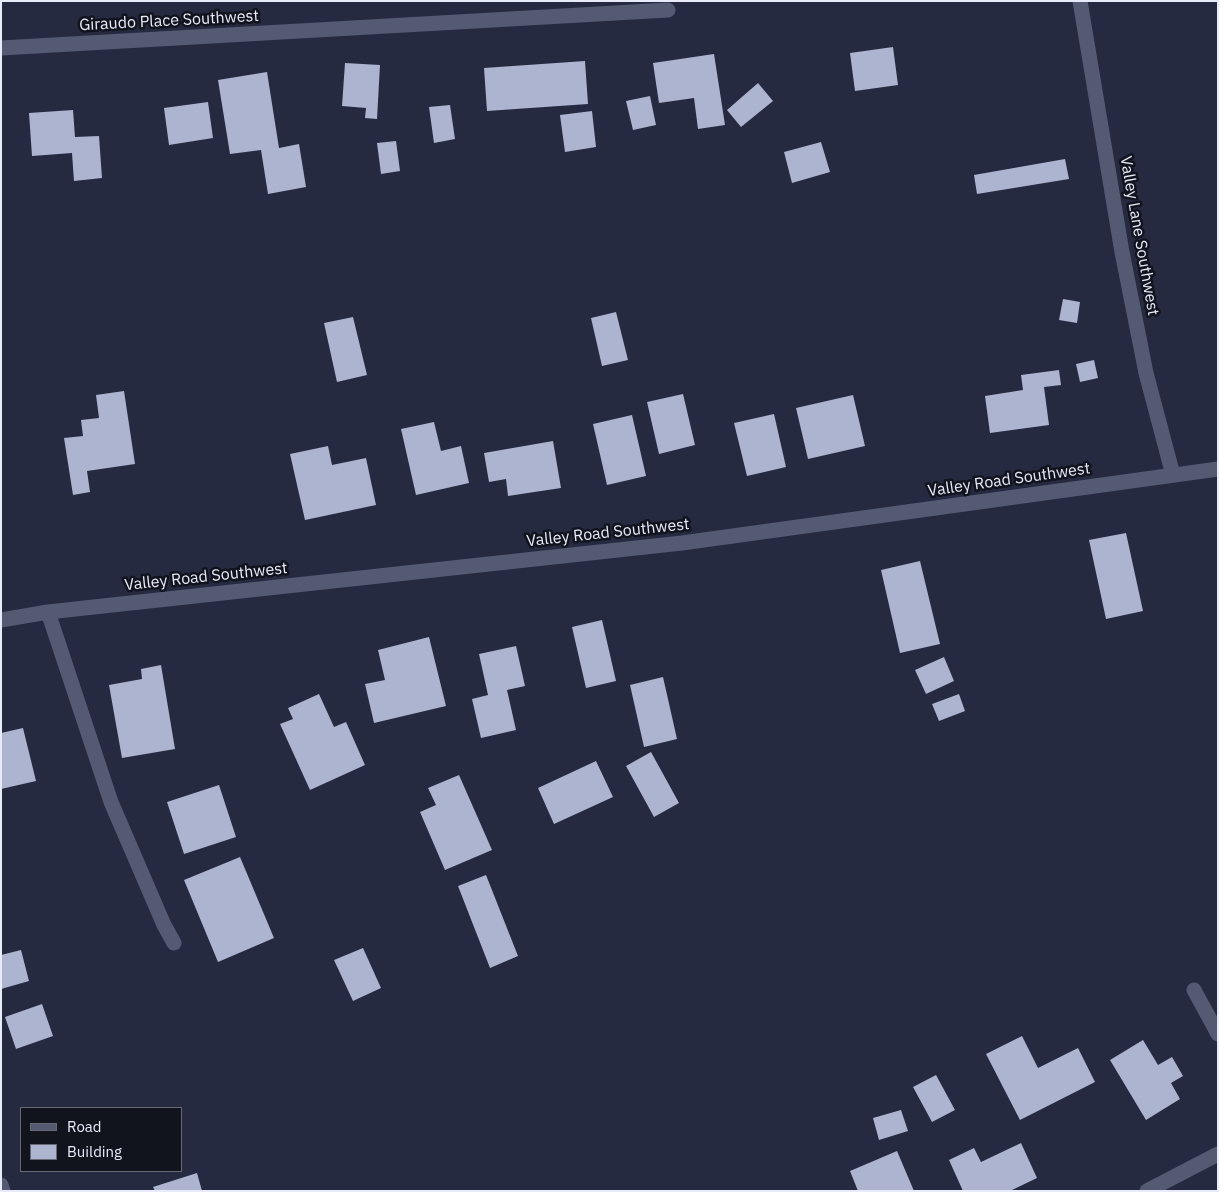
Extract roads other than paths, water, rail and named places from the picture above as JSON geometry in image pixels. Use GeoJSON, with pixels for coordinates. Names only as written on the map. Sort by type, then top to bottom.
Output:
{"type":"FeatureCollection","features":[{"type":"Feature","properties":{"kind":"street","name":"Valley Lane Southwest"},"geometry":{"type":"LineString","coordinates":[[1080,1],[1122,252],[1146,373],[1173,475]]}},
{"type":"Feature","properties":{"kind":"street","name":"Giraudo Place Southwest"},"geometry":{"type":"LineString","coordinates":[[1,48],[668,10]]}},
{"type":"Feature","properties":{"kind":"street","name":"Valley Road Southwest"},"geometry":{"type":"LineString","coordinates":[[1,620],[48,612],[682,543],[1218,469]]}},
{"type":"Feature","properties":{"kind":"street"},"geometry":{"type":"LineString","coordinates":[[48,612],[111,802],[164,925],[174,943]]}},
{"type":"Feature","properties":{"kind":"street"},"geometry":{"type":"LineString","coordinates":[[1194,990],[1218,1034]]}},
{"type":"Feature","properties":{"kind":"street"},"geometry":{"type":"LineString","coordinates":[[1147,1191],[1218,1154]]}},
{"type":"Feature","properties":{"kind":"street"},"geometry":{"type":"LineString","coordinates":[[1,1185],[3,1191]]}}]}
